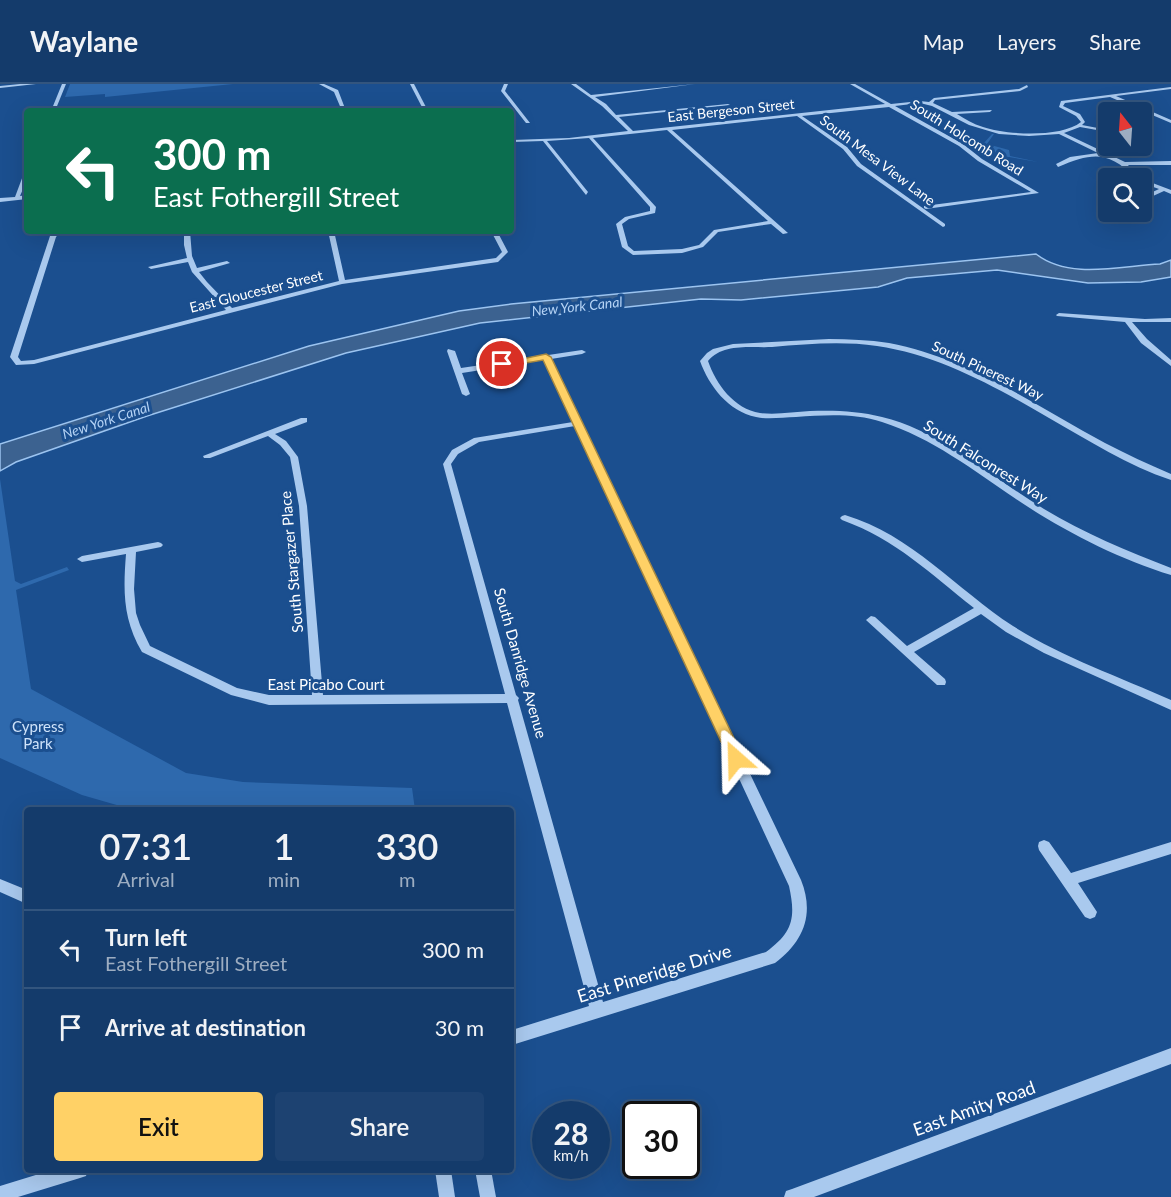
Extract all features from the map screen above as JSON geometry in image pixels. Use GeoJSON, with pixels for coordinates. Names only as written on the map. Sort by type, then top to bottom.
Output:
{"type":"FeatureCollection","features":[{"type":"Feature","properties":{"kind":"street"},"geometry":{"type":"LineString","coordinates":[[0,87],[34,84]]}},
{"type":"Feature","properties":{"kind":"street"},"geometry":{"type":"LineString","coordinates":[[54,108],[64,84]]}},
{"type":"Feature","properties":{"kind":"street"},"geometry":{"type":"LineString","coordinates":[[321,84],[336,92],[344,108]]}},
{"type":"Feature","properties":{"kind":"street"},"geometry":{"type":"LineString","coordinates":[[412,84],[424,108]]}},
{"type":"Feature","properties":{"kind":"street"},"geometry":{"type":"LineString","coordinates":[[506,84],[503,91],[528,122]]}},
{"type":"Feature","properties":{"kind":"street"},"geometry":{"type":"LineString","coordinates":[[573,84],[615,116],[631,132]]}},
{"type":"Feature","properties":{"kind":"street"},"geometry":{"type":"LineString","coordinates":[[590,96],[693,84]]}},
{"type":"Feature","properties":{"kind":"street","name":"South Holcomb Road"},"geometry":{"type":"LineString","coordinates":[[852,84],[892,105],[1036,193],[926,207]]}},
{"type":"Feature","properties":{"kind":"street"},"geometry":{"type":"LineString","coordinates":[[930,103],[934,99],[1020,90],[1027,86]]}},
{"type":"Feature","properties":{"kind":"street"},"geometry":{"type":"LineString","coordinates":[[1080,126],[1083,123],[1082,118],[1060,104],[1074,99],[1171,90]]}},
{"type":"Feature","properties":{"kind":"street"},"geometry":{"type":"LineString","coordinates":[[1108,95],[1171,122]]}},
{"type":"Feature","properties":{"kind":"street","name":"East Bergeson Street"},"geometry":{"type":"LineString","coordinates":[[514,141],[669,129],[930,103],[973,124],[999,133],[1025,135],[1059,132],[1080,126],[1098,129]]}},
{"type":"Feature","properties":{"kind":"street"},"geometry":{"type":"LineString","coordinates":[[615,116],[728,105]]}},
{"type":"Feature","properties":{"kind":"street","name":"East Bergeson Street"},"geometry":{"type":"LineString","coordinates":[[951,113],[990,111]]}},
{"type":"Feature","properties":{"kind":"street","name":"South Mesa View Lane"},"geometry":{"type":"LineString","coordinates":[[798,115],[845,148],[859,165],[944,225]]}},
{"type":"Feature","properties":{"kind":"street"},"geometry":{"type":"LineString","coordinates":[[669,129],[785,233]]}},
{"type":"Feature","properties":{"kind":"street"},"geometry":{"type":"LineString","coordinates":[[1059,132],[1098,151]]}},
{"type":"Feature","properties":{"kind":"street"},"geometry":{"type":"LineString","coordinates":[[590,136],[652,207],[653,212],[627,218],[619,224],[625,247],[633,253],[682,251],[700,246],[716,231],[772,222]]}},
{"type":"Feature","properties":{"kind":"street"},"geometry":{"type":"LineString","coordinates":[[544,140],[586,193]]}},
{"type":"Feature","properties":{"kind":"street"},"geometry":{"type":"LineString","coordinates":[[1058,165],[1072,158],[1098,155]]}},
{"type":"Feature","properties":{"kind":"street"},"geometry":{"type":"LineString","coordinates":[[1109,156],[1128,168]]}},
{"type":"Feature","properties":{"kind":"street"},"geometry":{"type":"LineString","coordinates":[[1124,164],[1171,162]]}},
{"type":"Feature","properties":{"kind":"street"},"geometry":{"type":"LineString","coordinates":[[17,198],[24,180]]}},
{"type":"Feature","properties":{"kind":"street"},"geometry":{"type":"LineString","coordinates":[[1152,186],[1171,192]]}},
{"type":"Feature","properties":{"kind":"street"},"geometry":{"type":"LineString","coordinates":[[1152,194],[1162,190]]}},
{"type":"Feature","properties":{"kind":"street"},"geometry":{"type":"LineString","coordinates":[[0,200],[24,197]]}},
{"type":"Feature","properties":{"kind":"street","name":"East Gloucester Street"},"geometry":{"type":"LineString","coordinates":[[54,234],[14,357],[19,363],[34,362],[342,282],[490,261],[502,257],[505,252],[496,234]]}},
{"type":"Feature","properties":{"kind":"street"},"geometry":{"type":"LineString","coordinates":[[187,234],[188,260],[194,271],[230,310]]}},
{"type":"Feature","properties":{"kind":"street"},"geometry":{"type":"LineString","coordinates":[[332,234],[342,282]]}},
{"type":"Feature","properties":{"kind":"street"},"geometry":{"type":"LineString","coordinates":[[151,267],[188,260]]}},
{"type":"Feature","properties":{"kind":"street"},"geometry":{"type":"LineString","coordinates":[[194,271],[227,263]]}},
{"type":"Feature","properties":{"kind":"street"},"geometry":{"type":"LineString","coordinates":[[1059,315],[1127,320],[1171,320]]}},
{"type":"Feature","properties":{"kind":"street"},"geometry":{"type":"LineString","coordinates":[[1127,320],[1144,341],[1171,364]]}},
{"type":"Feature","properties":{"kind":"street","name":"South Pinerest Way"},"geometry":{"type":"LineString","coordinates":[[708,354],[727,348],[830,341],[876,344],[906,350],[937,359],[983,380],[1038,407],[1125,458],[1171,477]]}},
{"type":"Feature","properties":{"kind":"street"},"geometry":{"type":"LineString","coordinates":[[451,351],[466,394]]}},
{"type":"Feature","properties":{"kind":"street"},"geometry":{"type":"LineString","coordinates":[[458,371],[582,352]]}},
{"type":"Feature","properties":{"kind":"street","name":"South Falconrest Way"},"geometry":{"type":"LineString","coordinates":[[708,354],[704,361],[706,367],[732,404],[745,412],[762,416],[834,412],[857,414],[901,425],[934,442],[1022,500],[1071,528],[1171,572]]}},
{"type":"Feature","properties":{"kind":"street"},"geometry":{"type":"LineString","coordinates":[[546,357],[578,423]]}},
{"type":"Feature","properties":{"kind":"street"},"geometry":{"type":"LineString","coordinates":[[207,456],[304,420]]}},
{"type":"Feature","properties":{"kind":"street","name":"South Danridge Avenue"},"geometry":{"type":"LineString","coordinates":[[578,423],[477,440],[455,452],[447,464],[598,1011]]}},
{"type":"Feature","properties":{"kind":"street","name":"East Pineridge Drive"},"geometry":{"type":"LineString","coordinates":[[514,1036],[770,958],[786,948],[798,930],[801,908],[796,885],[578,423]]}},
{"type":"Feature","properties":{"kind":"street","name":"South Stargazer Place"},"geometry":{"type":"LineString","coordinates":[[268,433],[290,450],[294,457],[300,487],[318,700]]}},
{"type":"Feature","properties":{"kind":"street"},"geometry":{"type":"LineString","coordinates":[[845,518],[866,524],[890,537],[981,609],[1028,640],[1171,705]]}},
{"type":"Feature","properties":{"kind":"street"},"geometry":{"type":"LineString","coordinates":[[82,559],[158,545]]}},
{"type":"Feature","properties":{"kind":"street","name":"East Picabo Court"},"geometry":{"type":"LineString","coordinates":[[131,550],[128,601],[138,638],[146,649],[251,698],[318,700],[513,698]]}},
{"type":"Feature","properties":{"kind":"street"},"geometry":{"type":"LineString","coordinates":[[906,651],[981,609]]}},
{"type":"Feature","properties":{"kind":"street"},"geometry":{"type":"LineString","coordinates":[[871,621],[941,682]]}},
{"type":"Feature","properties":{"kind":"street"},"geometry":{"type":"LineString","coordinates":[[1044,846],[1090,912]]}},
{"type":"Feature","properties":{"kind":"street"},"geometry":{"type":"LineString","coordinates":[[1068,880],[1171,848]]}},
{"type":"Feature","properties":{"kind":"street"},"geometry":{"type":"LineString","coordinates":[[0,885],[24,896]]}},
{"type":"Feature","properties":{"kind":"street","name":"East Amity Road"},"geometry":{"type":"LineString","coordinates":[[792,1197],[1171,1056]]}},
{"type":"Feature","properties":{"kind":"street"},"geometry":{"type":"LineString","coordinates":[[0,1194],[70,1173]]}},
{"type":"Feature","properties":{"kind":"street"},"geometry":{"type":"LineString","coordinates":[[443,1173],[447,1197]]}},
{"type":"Feature","properties":{"kind":"street"},"geometry":{"type":"LineString","coordinates":[[484,1173],[488,1197]]}},
{"type":"Feature","properties":{"kind":"green space"},"geometry":{"type":"Polygon","coordinates":[[[70,84],[233,84],[105,97],[105,94],[65,97],[70,84]]]}},
{"type":"Feature","properties":{"kind":"green space"},"geometry":{"type":"Polygon","coordinates":[[[994,134],[987,144],[1009,150],[1010,156],[1038,162],[1009,157],[997,162],[953,137],[984,143],[994,134]]]}},
{"type":"Feature","properties":{"kind":"green space","name":"Cypress Park"},"geometry":{"type":"Polygon","coordinates":[[[0,479],[15,581],[21,584],[67,567],[69,570],[16,590],[31,689],[186,773],[243,782],[412,788],[415,807],[124,807],[82,795],[0,758],[0,479]]]}},
{"type":"Feature","properties":{"kind":"water","name":"New York Canal"},"geometry":{"type":"Polygon","coordinates":[[[1036,254],[1064,267],[1095,270],[1160,264],[1171,260],[1171,277],[1141,282],[1088,283],[997,270],[907,278],[878,287],[741,300],[701,299],[480,323],[346,353],[147,416],[16,462],[0,471],[0,444],[309,346],[459,311],[511,304],[1036,254]]]}},
{"type":"Feature","properties":{"kind":"route"},"geometry":{"type":"LineString","coordinates":[[502,364],[546,357],[736,759]]}}]}
